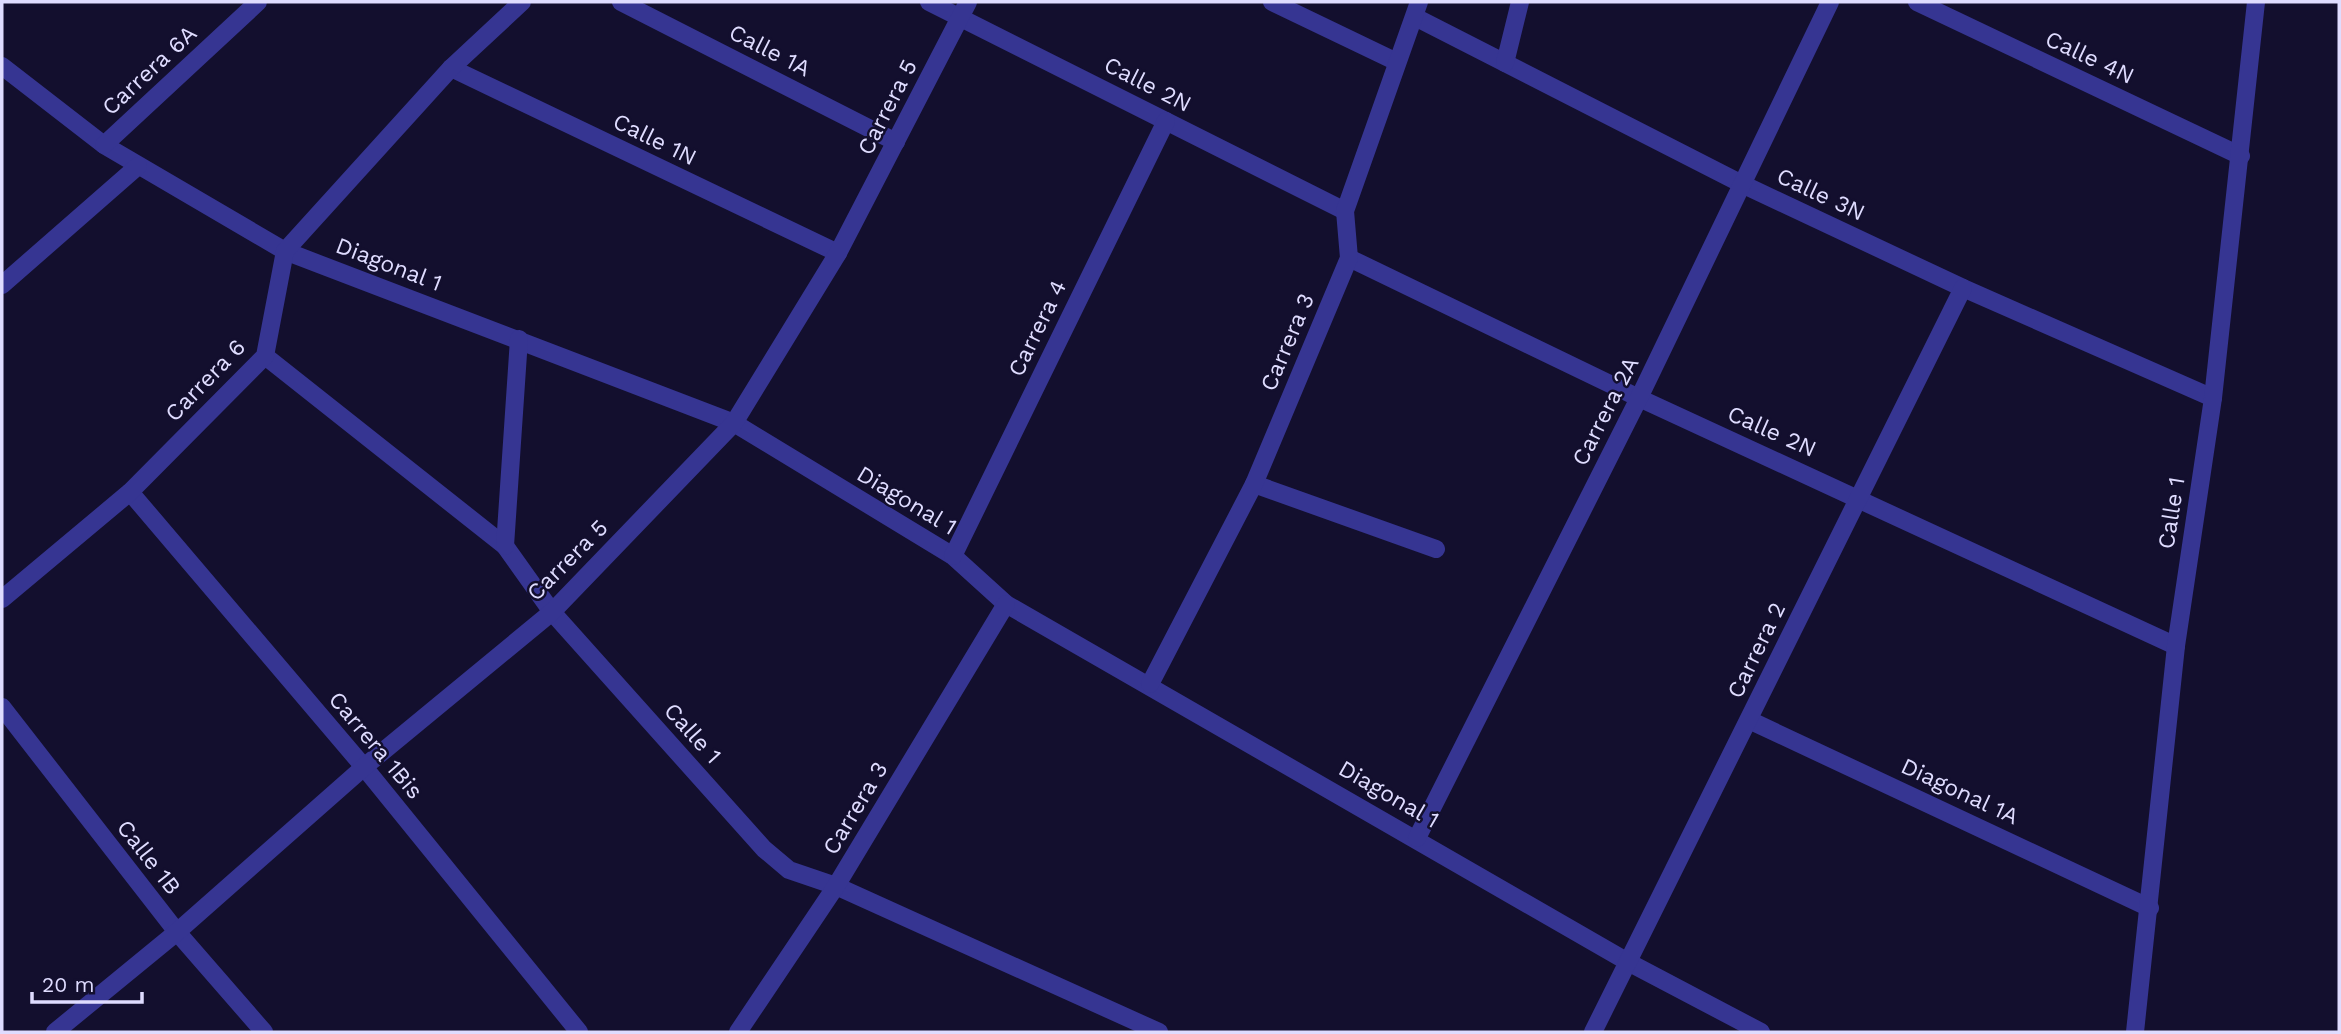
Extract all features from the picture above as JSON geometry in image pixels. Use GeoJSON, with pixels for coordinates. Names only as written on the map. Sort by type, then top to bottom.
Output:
{"type":"FeatureCollection","features":[{"type":"Feature","properties":{"kind":"street","name":"Carrera 6A"},"geometry":{"type":"LineString","coordinates":[[104,145],[258,2]]}},
{"type":"Feature","properties":{"kind":"street"},"geometry":{"type":"LineString","coordinates":[[285,251],[451,68],[522,2]]}},
{"type":"Feature","properties":{"kind":"street","name":"Calle 1A"},"geometry":{"type":"LineString","coordinates":[[621,2],[896,142]]}},
{"type":"Feature","properties":{"kind":"street","name":"Calle 2N"},"geometry":{"type":"LineString","coordinates":[[929,2],[965,9],[1166,121],[1345,211]]}},
{"type":"Feature","properties":{"kind":"street"},"geometry":{"type":"LineString","coordinates":[[1272,2],[1397,62]]}},
{"type":"Feature","properties":{"kind":"street"},"geometry":{"type":"LineString","coordinates":[[1505,63],[1520,2]]}},
{"type":"Feature","properties":{"kind":"street","name":"Carrera 2A"},"geometry":{"type":"LineString","coordinates":[[1418,838],[1744,185],[1830,2]]}},
{"type":"Feature","properties":{"kind":"street","name":"Calle 4N"},"geometry":{"type":"LineString","coordinates":[[1917,2],[2241,156]]}},
{"type":"Feature","properties":{"kind":"street","name":"Calle 1"},"geometry":{"type":"LineString","coordinates":[[2135,1032],[2176,646],[2213,398],[2256,2]]}},
{"type":"Feature","properties":{"kind":"street","name":"Carrera 5"},"geometry":{"type":"LineString","coordinates":[[55,1032],[177,932],[364,768],[552,612],[734,423],[838,253],[965,9]]}},
{"type":"Feature","properties":{"kind":"street","name":"Carrera 3"},"geometry":{"type":"LineString","coordinates":[[1150,684],[1254,484],[1349,258],[1345,211],[1417,10]]}},
{"type":"Feature","properties":{"kind":"street","name":"Calle 3N"},"geometry":{"type":"LineString","coordinates":[[1417,10],[1505,63],[1744,185],[1964,288],[2213,398]]}},
{"type":"Feature","properties":{"kind":"street","name":"Diagonal 1"},"geometry":{"type":"LineString","coordinates":[[2,66],[104,145],[285,251],[734,423],[953,556],[1006,604],[1418,838],[1628,962],[1761,1032]]}},
{"type":"Feature","properties":{"kind":"street","name":"Calle 1N"},"geometry":{"type":"LineString","coordinates":[[451,68],[838,253]]}},
{"type":"Feature","properties":{"kind":"street","name":"Carrera 4"},"geometry":{"type":"LineString","coordinates":[[953,556],[1166,121]]}},
{"type":"Feature","properties":{"kind":"street"},"geometry":{"type":"LineString","coordinates":[[2,285],[138,166]]}},
{"type":"Feature","properties":{"kind":"street","name":"Carrera 6"},"geometry":{"type":"LineString","coordinates":[[2,599],[130,492],[265,356],[285,251]]}},
{"type":"Feature","properties":{"kind":"street","name":"Calle 2N"},"geometry":{"type":"LineString","coordinates":[[1349,258],[1639,398],[1859,497],[2176,646]]}},
{"type":"Feature","properties":{"kind":"street","name":"Carrera 2"},"geometry":{"type":"LineString","coordinates":[[1592,1032],[1964,288]]}},
{"type":"Feature","properties":{"kind":"street"},"geometry":{"type":"LineString","coordinates":[[505,546],[519,339]]}},
{"type":"Feature","properties":{"kind":"street","name":"Calle 1"},"geometry":{"type":"LineString","coordinates":[[265,356],[360,428],[505,546],[552,612],[764,849],[789,870],[836,886],[1159,1032]]}},
{"type":"Feature","properties":{"kind":"street"},"geometry":{"type":"LineString","coordinates":[[1254,484],[1436,549]]}},
{"type":"Feature","properties":{"kind":"street","name":"Carrera 1Bis"},"geometry":{"type":"LineString","coordinates":[[130,492],[364,768],[579,1032]]}},
{"type":"Feature","properties":{"kind":"street","name":"Carrera 3"},"geometry":{"type":"LineString","coordinates":[[738,1032],[836,886],[1006,604]]}},
{"type":"Feature","properties":{"kind":"street","name":"Calle 1B"},"geometry":{"type":"LineString","coordinates":[[2,708],[177,932],[264,1032]]}},
{"type":"Feature","properties":{"kind":"street","name":"Diagonal 1A"},"geometry":{"type":"LineString","coordinates":[[1749,720],[2150,908]]}}]}
